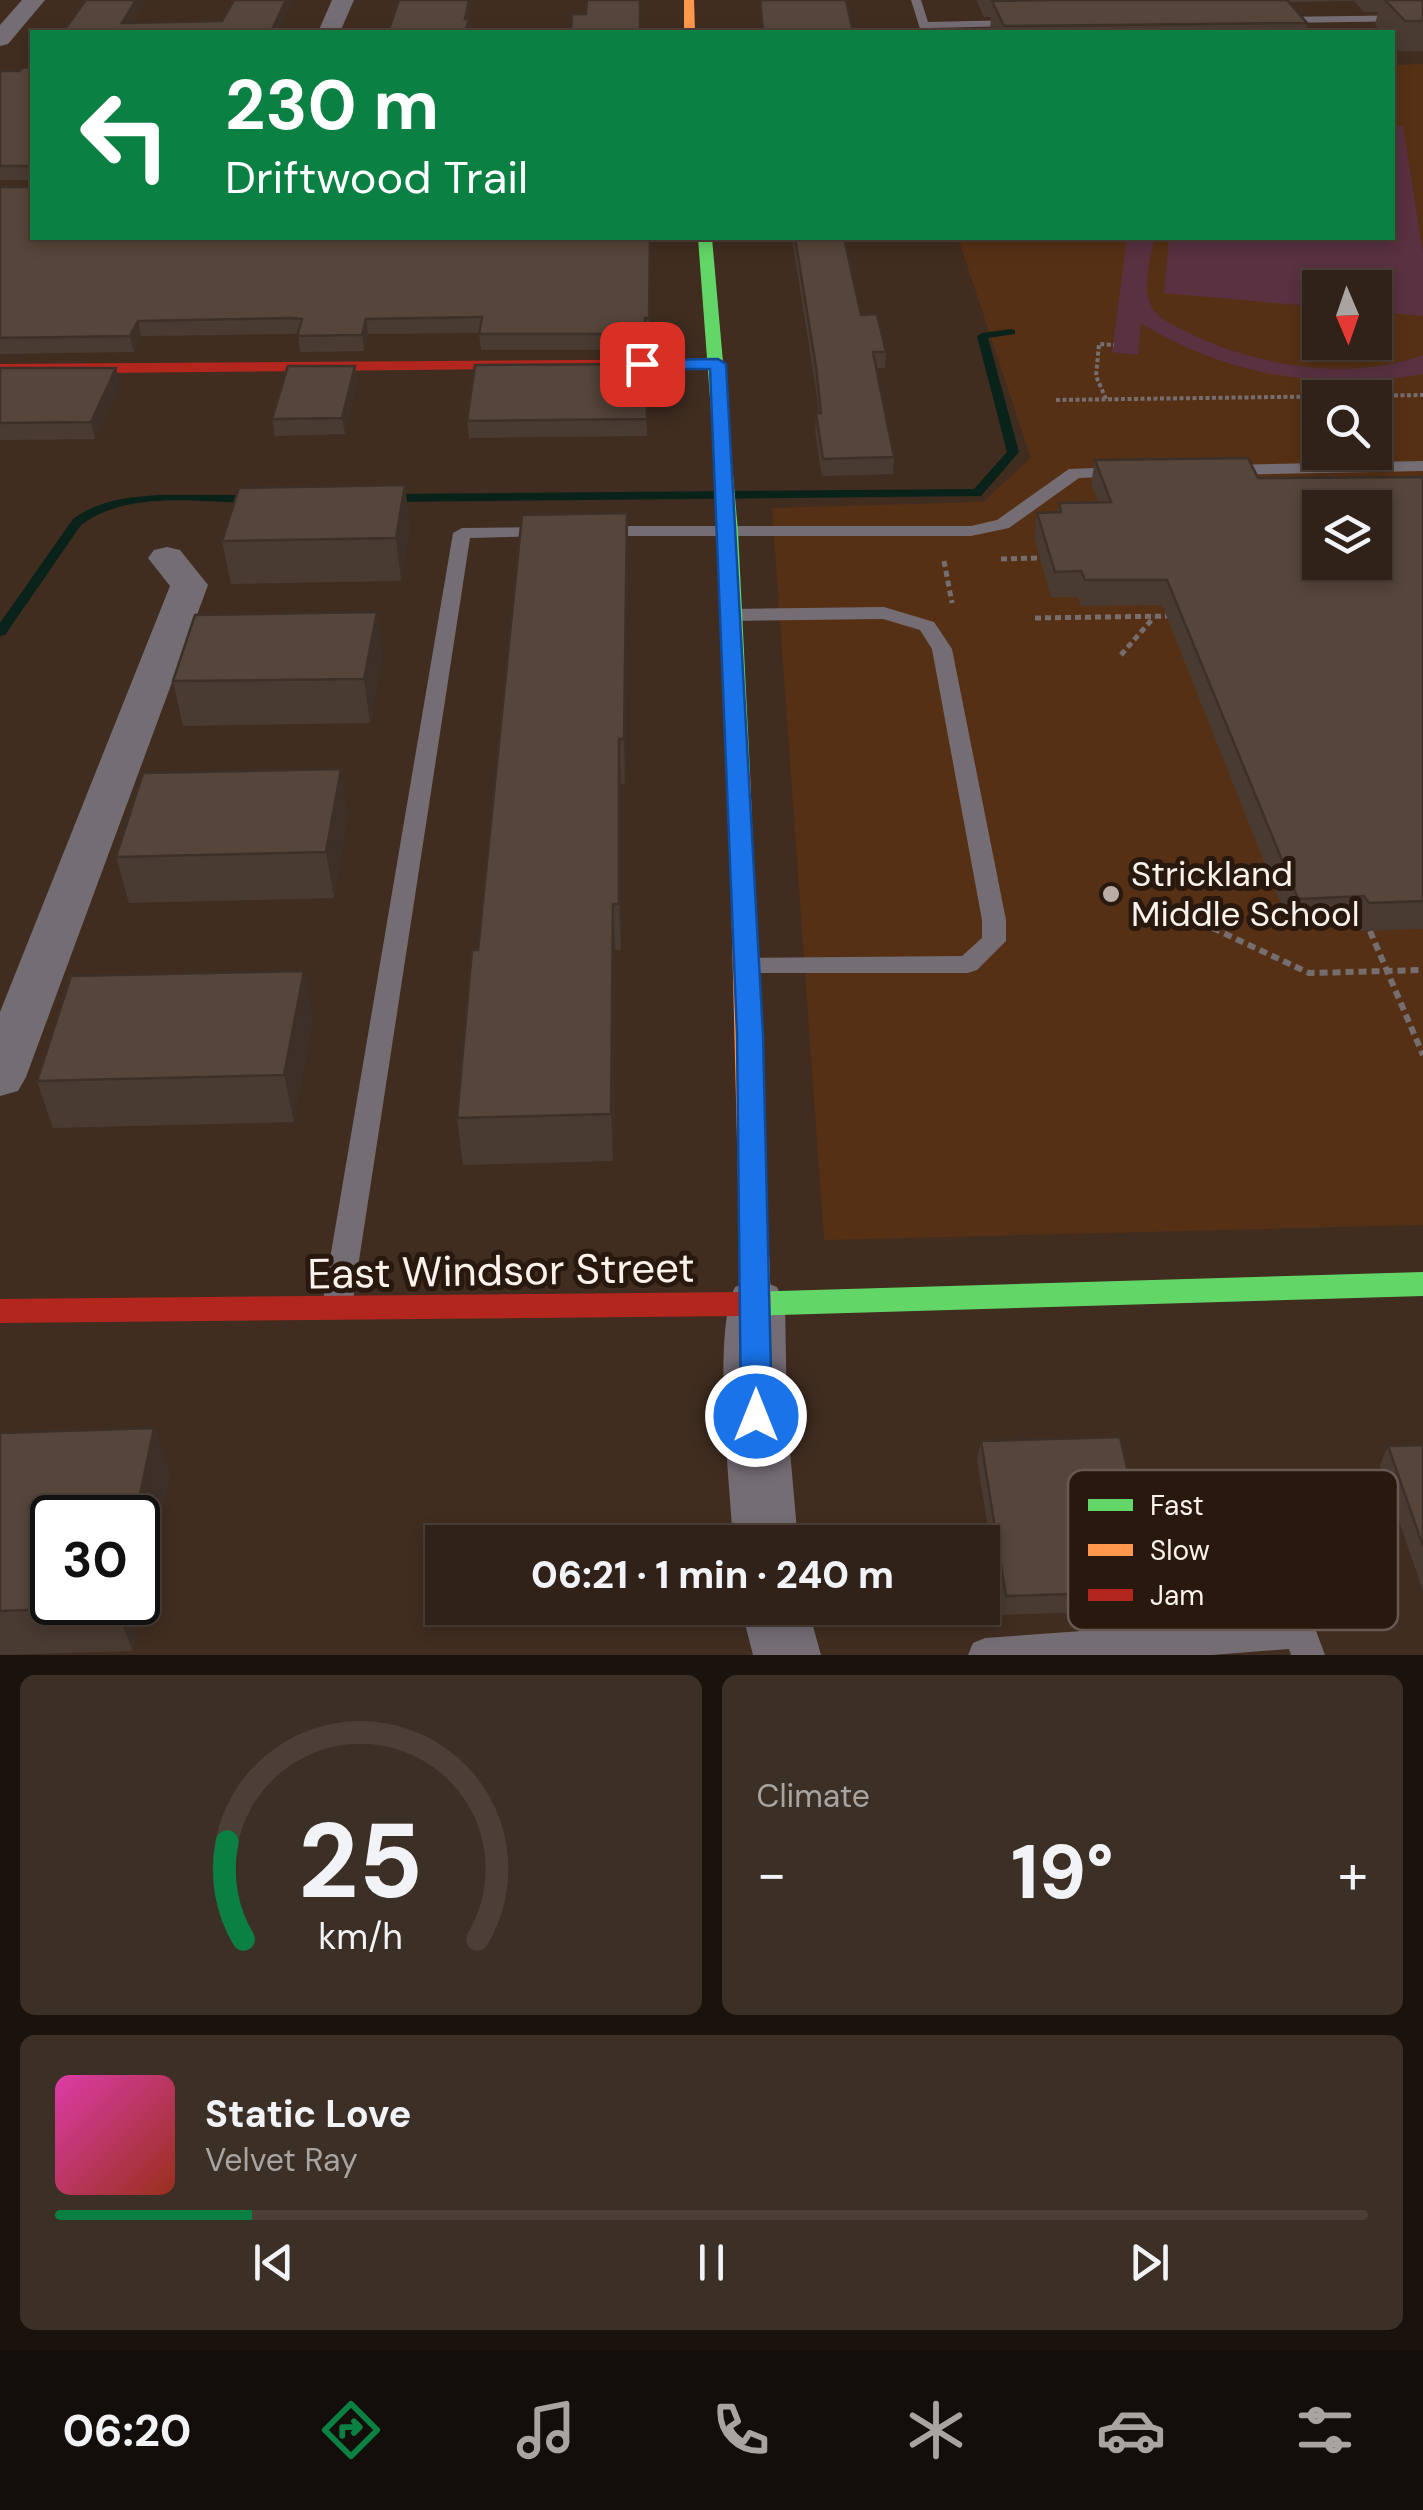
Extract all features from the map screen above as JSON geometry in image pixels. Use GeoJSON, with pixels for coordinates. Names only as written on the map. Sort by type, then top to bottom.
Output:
{"type":"FeatureCollection","features":[{"type":"Feature","properties":{"kind":"street"},"geometry":{"type":"LineString","coordinates":[[0,39],[34,0]]}},
{"type":"Feature","properties":{"kind":"street"},"geometry":{"type":"LineString","coordinates":[[330,30],[342,0]]}},
{"type":"Feature","properties":{"kind":"street"},"geometry":{"type":"LineString","coordinates":[[689,0],[690,30]]}},
{"type":"Feature","properties":{"kind":"street"},"geometry":{"type":"LineString","coordinates":[[706,240],[718,364],[720,461],[729,529],[747,967],[756,1416],[765,1525]]}},
{"type":"Feature","properties":{"kind":"street"},"geometry":{"type":"LineString","coordinates":[[0,370],[718,364]]}},
{"type":"Feature","properties":{"kind":"street"},"geometry":{"type":"LineString","coordinates":[[0,1078],[15,1000],[182,625],[189,585],[167,558]]}},
{"type":"Feature","properties":{"kind":"street","name":"East Windsor Street"},"geometry":{"type":"LineString","coordinates":[[0,1311],[756,1304],[1423,1284]]}},
{"type":"Feature","properties":{"kind":"street"},"geometry":{"type":"LineString","coordinates":[[779,1625],[786,1655]]}},
{"type":"Feature","properties":{"kind":"lane"},"geometry":{"type":"LineString","coordinates":[[916,0],[925,29],[1044,23]]}},
{"type":"Feature","properties":{"kind":"lane"},"geometry":{"type":"LineString","coordinates":[[1263,20],[1423,18]]}},
{"type":"Feature","properties":{"kind":"lane"},"geometry":{"type":"LineString","coordinates":[[1210,470],[1423,466]]}},
{"type":"Feature","properties":{"kind":"lane"},"geometry":{"type":"LineString","coordinates":[[336,1310],[462,533],[971,531],[1003,524],[1075,473],[1133,472]]}},
{"type":"Feature","properties":{"kind":"lane"},"geometry":{"type":"LineString","coordinates":[[732,615],[884,614],[928,626],[942,649],[994,920],[994,941],[968,964],[747,967]]}},
{"type":"Feature","properties":{"kind":"lane"},"geometry":{"type":"LineString","coordinates":[[985,1655],[1304,1644]]}},
{"type":"Feature","properties":{"kind":"path"},"geometry":{"type":"LineString","coordinates":[[1106,399],[1096,376],[1099,344],[1114,346]]}},
{"type":"Feature","properties":{"kind":"path"},"geometry":{"type":"LineString","coordinates":[[1056,400],[1423,395]]}},
{"type":"Feature","properties":{"kind":"path"},"geometry":{"type":"LineString","coordinates":[[985,560],[1040,558]]}},
{"type":"Feature","properties":{"kind":"path"},"geometry":{"type":"LineString","coordinates":[[949,561],[941,561],[952,602]]}},
{"type":"Feature","properties":{"kind":"path"},"geometry":{"type":"LineString","coordinates":[[1121,655],[1154,616]]}},
{"type":"Feature","properties":{"kind":"path"},"geometry":{"type":"LineString","coordinates":[[1034,618],[1188,616]]}},
{"type":"Feature","properties":{"kind":"path"},"geometry":{"type":"LineString","coordinates":[[1189,917],[1309,973],[1423,970]]}},
{"type":"Feature","properties":{"kind":"path"},"geometry":{"type":"LineString","coordinates":[[1370,931],[1423,1055]]}},
{"type":"Feature","properties":{"kind":"shaded area","name":"Strickland Middle School"},"geometry":{"type":"Polygon","coordinates":[[[1423,64],[1423,1225],[824,1240],[772,508],[983,502],[1031,458],[959,240],[1395,240],[1395,65],[1423,64]]]}},
{"type":"Feature","properties":{"kind":"shaded area"},"geometry":{"type":"Polygon","coordinates":[[[1395,126],[1403,126],[1423,253],[1423,316],[1392,313],[1392,270],[1302,270],[1302,305],[1164,293],[1169,240],[1395,240],[1395,126]]]}},
{"type":"Feature","properties":{"kind":"shaded area"},"geometry":{"type":"Polygon","coordinates":[[[1127,240],[1154,240],[1148,276],[1151,305],[1163,319],[1189,333],[1243,354],[1304,367],[1366,368],[1423,355],[1423,374],[1368,380],[1277,375],[1206,356],[1141,323],[1138,355],[1112,352],[1127,240]]]}},
{"type":"Feature","properties":{"kind":"building"},"geometry":{"type":"Polygon","coordinates":[[[86,0],[136,0],[122,23],[222,21],[234,0],[286,0],[272,30],[64,30],[86,0]]]}},
{"type":"Feature","properties":{"kind":"building"},"geometry":{"type":"Polygon","coordinates":[[[399,0],[469,0],[466,30],[389,30],[399,0]]]}},
{"type":"Feature","properties":{"kind":"building"},"geometry":{"type":"Polygon","coordinates":[[[587,0],[640,0],[640,30],[571,30],[572,14],[586,14],[587,0]]]}},
{"type":"Feature","properties":{"kind":"building"},"geometry":{"type":"Polygon","coordinates":[[[760,0],[846,0],[853,30],[763,30],[760,0]]]}},
{"type":"Feature","properties":{"kind":"building"},"geometry":{"type":"Polygon","coordinates":[[[1287,0],[1307,23],[1004,26],[992,1],[1287,0]]]}},
{"type":"Feature","properties":{"kind":"building"},"geometry":{"type":"Polygon","coordinates":[[[1385,0],[1423,0],[1423,21],[1405,21],[1385,0]]]}},
{"type":"Feature","properties":{"kind":"building"},"geometry":{"type":"Polygon","coordinates":[[[30,67],[30,166],[0,166],[0,71],[30,67]]]}},
{"type":"Feature","properties":{"kind":"building"},"geometry":{"type":"Polygon","coordinates":[[[0,187],[30,187],[30,240],[650,240],[649,318],[645,318],[645,334],[479,334],[482,317],[366,319],[362,335],[297,336],[302,319],[292,318],[138,321],[130,336],[0,338],[0,187]]]}},
{"type":"Feature","properties":{"kind":"building"},"geometry":{"type":"Polygon","coordinates":[[[795,240],[844,240],[861,315],[877,314],[886,352],[873,352],[894,457],[823,459],[816,413],[821,413],[795,240]]]}},
{"type":"Feature","properties":{"kind":"building"},"geometry":{"type":"Polygon","coordinates":[[[646,364],[647,419],[467,421],[475,365],[646,364]]]}},
{"type":"Feature","properties":{"kind":"building"},"geometry":{"type":"Polygon","coordinates":[[[288,366],[355,366],[342,418],[272,419],[288,366]]]}},
{"type":"Feature","properties":{"kind":"building"},"geometry":{"type":"Polygon","coordinates":[[[0,368],[116,368],[91,422],[0,423],[0,368]]]}},
{"type":"Feature","properties":{"kind":"building"},"geometry":{"type":"Polygon","coordinates":[[[1248,458],[1258,478],[1423,477],[1423,901],[1369,903],[1364,896],[1298,899],[1167,580],[1085,580],[1081,571],[1055,572],[1037,513],[1061,512],[1059,503],[1111,502],[1095,460],[1248,458]]]}},
{"type":"Feature","properties":{"kind":"building"},"geometry":{"type":"Polygon","coordinates":[[[405,485],[396,538],[222,541],[239,488],[405,485]]]}},
{"type":"Feature","properties":{"kind":"building"},"geometry":{"type":"Polygon","coordinates":[[[627,513],[624,739],[619,739],[619,904],[613,904],[611,1114],[457,1118],[472,950],[478,950],[522,515],[627,513]]]}},
{"type":"Feature","properties":{"kind":"building"},"geometry":{"type":"Polygon","coordinates":[[[377,612],[364,679],[173,681],[195,615],[377,612]]]}},
{"type":"Feature","properties":{"kind":"building"},"geometry":{"type":"Polygon","coordinates":[[[341,769],[326,852],[116,857],[143,773],[341,769]]]}},
{"type":"Feature","properties":{"kind":"building"},"geometry":{"type":"Polygon","coordinates":[[[304,971],[284,1075],[37,1081],[71,976],[304,971]]]}},
{"type":"Feature","properties":{"kind":"building"},"geometry":{"type":"Polygon","coordinates":[[[154,1428],[140,1495],[30,1495],[30,1610],[0,1611],[0,1433],[154,1428]]]}},
{"type":"Feature","properties":{"kind":"building"},"geometry":{"type":"Polygon","coordinates":[[[1120,1437],[1128,1470],[1068,1470],[1068,1594],[1006,1596],[1000,1525],[995,1525],[981,1441],[1120,1437]]]}},
{"type":"Feature","properties":{"kind":"building"},"geometry":{"type":"Polygon","coordinates":[[[1423,1445],[1423,1546],[1398,1470],[1388,1446],[1423,1445]]]}},
{"type":"Feature","properties":{"kind":"waterway"},"geometry":{"type":"LineString","coordinates":[[390,498],[977,493],[1013,452],[982,336],[1011,332]]}},
{"type":"Feature","properties":{"kind":"waterway"},"geometry":{"type":"LineString","coordinates":[[0,632],[77,522],[92,511],[111,504],[159,498],[252,499]]}},
{"type":"Feature","properties":{"kind":"traffic: fast"},"geometry":{"type":"LineString","coordinates":[[705,240],[729,531],[739,772]]}},
{"type":"Feature","properties":{"kind":"traffic: fast"},"geometry":{"type":"LineString","coordinates":[[741,1304],[1423,1284]]}},
{"type":"Feature","properties":{"kind":"traffic: slow"},"geometry":{"type":"LineString","coordinates":[[689,0],[690,30]]}},
{"type":"Feature","properties":{"kind":"traffic: slow"},"geometry":{"type":"LineString","coordinates":[[739,772],[756,1304]]}},
{"type":"Feature","properties":{"kind":"traffic: jam"},"geometry":{"type":"LineString","coordinates":[[0,369],[718,364]]}},
{"type":"Feature","properties":{"kind":"traffic: jam"},"geometry":{"type":"LineString","coordinates":[[0,1311],[741,1304]]}},
{"type":"Feature","properties":{"kind":"place","name":"Strickland Middle School"},"geometry":{"type":"Point","coordinates":[1111,894]}},
{"type":"Feature","properties":{"kind":"route"},"geometry":{"type":"LineString","coordinates":[[642,364],[718,364],[720,461],[729,531],[750,1035],[756,1416]]}}]}
